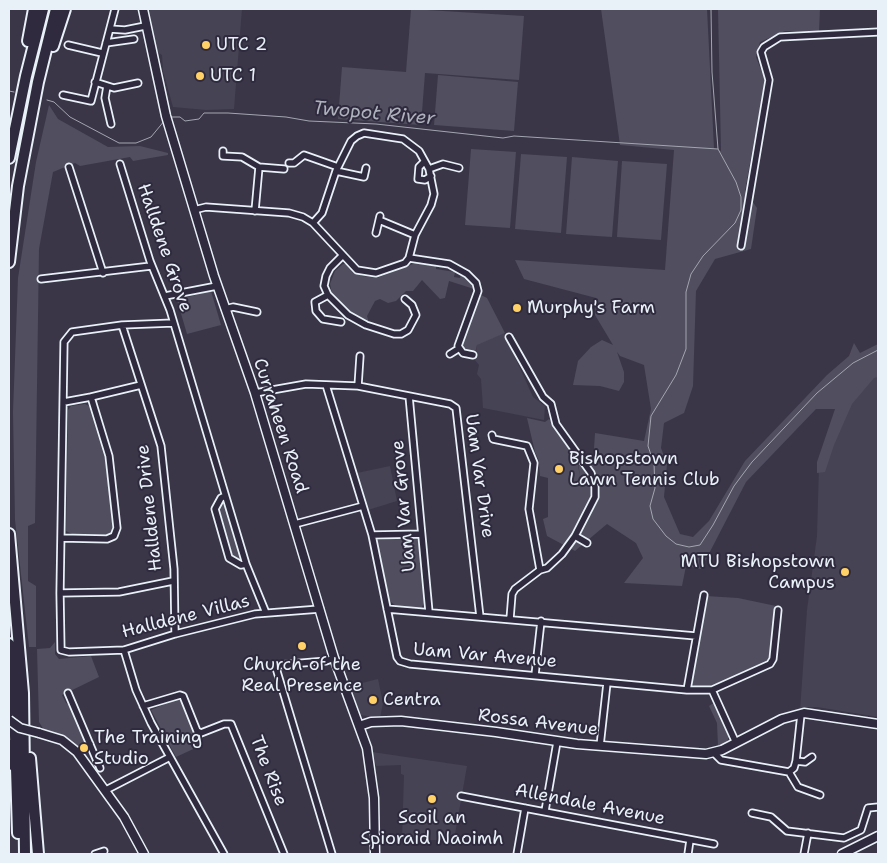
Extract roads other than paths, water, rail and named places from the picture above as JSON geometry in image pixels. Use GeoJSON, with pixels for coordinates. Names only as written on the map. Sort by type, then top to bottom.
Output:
{"type":"FeatureCollection","features":[{"type":"Feature","properties":{"kind":"highway"},"geometry":{"type":"LineString","coordinates":[[9,153],[34,9]]}},
{"type":"Feature","properties":{"kind":"highway"},"geometry":{"type":"LineString","coordinates":[[9,153],[43,9]]}},
{"type":"Feature","properties":{"kind":"highway"},"geometry":{"type":"LineString","coordinates":[[9,262],[18,186],[40,73],[56,9]]}},
{"type":"Feature","properties":{"kind":"highway"},"geometry":{"type":"LineString","coordinates":[[32,119],[64,9]]}},
{"type":"Feature","properties":{"kind":"highway"},"geometry":{"type":"LineString","coordinates":[[9,534],[23,693],[35,800],[38,854]]}},
{"type":"Feature","properties":{"kind":"highway"},"geometry":{"type":"LineString","coordinates":[[9,644],[14,703],[18,854]]}},
{"type":"Feature","properties":{"kind":"highway"},"geometry":{"type":"LineString","coordinates":[[9,649],[9,764]]}},
{"type":"Feature","properties":{"kind":"highway"},"geometry":{"type":"LineString","coordinates":[[23,693],[25,854]]}},
{"type":"Feature","properties":{"kind":"street"},"geometry":{"type":"LineString","coordinates":[[63,95],[91,101],[115,9]]}},
{"type":"Feature","properties":{"kind":"street","name":"Curraheen Road"},"geometry":{"type":"LineString","coordinates":[[143,9],[168,124],[217,286],[255,392],[334,658],[359,726],[370,763],[374,798],[375,854]]}},
{"type":"Feature","properties":{"kind":"street"},"geometry":{"type":"LineString","coordinates":[[110,29],[125,30],[146,26]]}},
{"type":"Feature","properties":{"kind":"street"},"geometry":{"type":"LineString","coordinates":[[741,246],[769,80],[761,52],[764,47],[780,36],[878,32]]}},
{"type":"Feature","properties":{"kind":"street"},"geometry":{"type":"LineString","coordinates":[[106,43],[134,39]]}},
{"type":"Feature","properties":{"kind":"street"},"geometry":{"type":"LineString","coordinates":[[68,45],[102,53]]}},
{"type":"Feature","properties":{"kind":"street"},"geometry":{"type":"LineString","coordinates":[[96,82],[114,88],[138,83]]}},
{"type":"Feature","properties":{"kind":"street"},"geometry":{"type":"LineString","coordinates":[[107,86],[105,98],[111,124]]}},
{"type":"Feature","properties":{"kind":"street"},"geometry":{"type":"LineString","coordinates":[[194,210],[206,207],[289,213],[313,223],[357,270],[370,274],[386,270],[405,262],[409,258],[415,234],[431,205],[434,194],[429,169],[418,151],[403,139],[364,133],[356,136],[351,141],[337,169],[322,213],[313,223]]}},
{"type":"Feature","properties":{"kind":"street"},"geometry":{"type":"LineString","coordinates":[[223,151],[223,156],[242,157],[259,166],[284,169]]}},
{"type":"Feature","properties":{"kind":"street"},"geometry":{"type":"LineString","coordinates":[[289,163],[294,163],[304,155],[337,169],[364,177],[366,168]]}},
{"type":"Feature","properties":{"kind":"street"},"geometry":{"type":"LineString","coordinates":[[424,162],[419,167],[418,179],[425,180],[431,176]]}},
{"type":"Feature","properties":{"kind":"street","name":"Halldene Grove"},"geometry":{"type":"LineString","coordinates":[[120,164],[152,266],[165,296],[246,564],[266,613]]}},
{"type":"Feature","properties":{"kind":"street"},"geometry":{"type":"LineString","coordinates":[[429,169],[443,164],[459,168]]}},
{"type":"Feature","properties":{"kind":"street"},"geometry":{"type":"LineString","coordinates":[[254,211],[259,166]]}},
{"type":"Feature","properties":{"kind":"street"},"geometry":{"type":"LineString","coordinates":[[70,167],[103,273]]}},
{"type":"Feature","properties":{"kind":"street"},"geometry":{"type":"LineString","coordinates":[[376,233],[379,218],[415,234]]}},
{"type":"Feature","properties":{"kind":"street"},"geometry":{"type":"LineString","coordinates":[[342,255],[326,276],[324,286],[335,304],[357,322],[394,334],[408,330],[416,315],[412,305],[405,299]]}},
{"type":"Feature","properties":{"kind":"street"},"geometry":{"type":"LineString","coordinates":[[409,258],[449,264],[467,274],[476,283],[478,291],[461,332],[458,349],[450,354]]}},
{"type":"Feature","properties":{"kind":"street"},"geometry":{"type":"LineString","coordinates":[[42,279],[152,266]]}},
{"type":"Feature","properties":{"kind":"street"},"geometry":{"type":"LineString","coordinates":[[165,296],[217,286]]}},
{"type":"Feature","properties":{"kind":"street"},"geometry":{"type":"LineString","coordinates":[[328,295],[314,302],[316,311],[323,319],[341,322]]}},
{"type":"Feature","properties":{"kind":"street"},"geometry":{"type":"LineString","coordinates":[[226,309],[233,307],[257,312]]}},
{"type":"Feature","properties":{"kind":"street"},"geometry":{"type":"LineString","coordinates":[[173,323],[122,325],[72,332],[64,342],[60,593],[119,592],[173,582]]}},
{"type":"Feature","properties":{"kind":"street","name":"Halldene Drive"},"geometry":{"type":"LineString","coordinates":[[122,325],[161,446],[173,582],[175,634]]}},
{"type":"Feature","properties":{"kind":"street"},"geometry":{"type":"LineString","coordinates":[[509,337],[543,398],[551,404],[556,424],[591,473],[595,497],[575,536],[562,554],[547,568],[540,570],[514,589],[510,619]]}},
{"type":"Feature","properties":{"kind":"street"},"geometry":{"type":"LineString","coordinates":[[458,349],[462,353],[473,355]]}},
{"type":"Feature","properties":{"kind":"street"},"geometry":{"type":"LineString","coordinates":[[358,386],[360,356]]}},
{"type":"Feature","properties":{"kind":"street","name":"Uam Var Drive"},"geometry":{"type":"LineString","coordinates":[[255,392],[306,384],[358,386],[450,404],[456,408],[480,617]]}},
{"type":"Feature","properties":{"kind":"street"},"geometry":{"type":"LineString","coordinates":[[64,402],[142,385]]}},
{"type":"Feature","properties":{"kind":"street","name":"Uam Var Avenue"},"geometry":{"type":"LineString","coordinates":[[326,385],[372,536],[397,657],[404,664],[687,690],[712,690]]}},
{"type":"Feature","properties":{"kind":"street","name":"Uam Var Grove"},"geometry":{"type":"LineString","coordinates":[[409,396],[429,612]]}},
{"type":"Feature","properties":{"kind":"street"},"geometry":{"type":"LineString","coordinates":[[61,538],[107,539],[114,536],[118,528],[109,456],[91,397]]}},
{"type":"Feature","properties":{"kind":"street"},"geometry":{"type":"LineString","coordinates":[[492,435],[494,439],[524,444],[533,457],[529,509],[540,570]]}},
{"type":"Feature","properties":{"kind":"street"},"geometry":{"type":"LineString","coordinates":[[225,496],[221,498],[215,509],[229,558],[240,565],[246,564]]}},
{"type":"Feature","properties":{"kind":"street"},"geometry":{"type":"LineString","coordinates":[[295,524],[363,506]]}},
{"type":"Feature","properties":{"kind":"street"},"geometry":{"type":"LineString","coordinates":[[372,536],[421,534]]}},
{"type":"Feature","properties":{"kind":"street"},"geometry":{"type":"LineString","coordinates":[[575,536],[587,543]]}},
{"type":"Feature","properties":{"kind":"street","name":"Halldene Villas"},"geometry":{"type":"LineString","coordinates":[[60,593],[59,644],[61,650],[65,652],[124,650],[175,634],[266,613],[320,609]]}},
{"type":"Feature","properties":{"kind":"street"},"geometry":{"type":"LineString","coordinates":[[687,690],[704,595]]}},
{"type":"Feature","properties":{"kind":"street"},"geometry":{"type":"LineString","coordinates":[[387,609],[696,636]]}},
{"type":"Feature","properties":{"kind":"street"},"geometry":{"type":"LineString","coordinates":[[736,743],[712,690],[772,661],[778,610]]}},
{"type":"Feature","properties":{"kind":"street"},"geometry":{"type":"LineString","coordinates":[[535,676],[541,622]]}},
{"type":"Feature","properties":{"kind":"street"},"geometry":{"type":"LineString","coordinates":[[124,650],[144,706],[224,854]]}},
{"type":"Feature","properties":{"kind":"street"},"geometry":{"type":"LineString","coordinates":[[332,854],[276,668],[278,666],[326,661],[334,658]]}},
{"type":"Feature","properties":{"kind":"street"},"geometry":{"type":"LineString","coordinates":[[600,746],[607,682]]}},
{"type":"Feature","properties":{"kind":"street"},"geometry":{"type":"LineString","coordinates":[[68,693],[100,768]]}},
{"type":"Feature","properties":{"kind":"street","name":"The Rise"},"geometry":{"type":"LineString","coordinates":[[144,706],[180,694],[183,696],[197,731],[201,733],[224,724],[232,724],[284,854]]}},
{"type":"Feature","properties":{"kind":"street"},"geometry":{"type":"LineString","coordinates":[[801,714],[796,762],[794,768],[789,772],[798,788],[820,795]]}},
{"type":"Feature","properties":{"kind":"street","name":"Rossa Avenue"},"geometry":{"type":"LineString","coordinates":[[359,726],[371,722],[401,721],[496,732],[557,742],[714,753],[775,722],[801,714],[878,724]]}},
{"type":"Feature","properties":{"kind":"street"},"geometry":{"type":"LineString","coordinates":[[9,720],[20,728],[62,740],[77,752],[106,790],[144,854]]}},
{"type":"Feature","properties":{"kind":"street"},"geometry":{"type":"LineString","coordinates":[[545,811],[557,742]]}},
{"type":"Feature","properties":{"kind":"street"},"geometry":{"type":"LineString","coordinates":[[77,752],[90,744]]}},
{"type":"Feature","properties":{"kind":"street","name":"Rossa Avenue"},"geometry":{"type":"LineString","coordinates":[[714,753],[721,760],[789,772]]}},
{"type":"Feature","properties":{"kind":"street"},"geometry":{"type":"LineString","coordinates":[[106,790],[170,757]]}},
{"type":"Feature","properties":{"kind":"street"},"geometry":{"type":"LineString","coordinates":[[796,762],[805,762],[812,757]]}},
{"type":"Feature","properties":{"kind":"street","name":"Allendale Avenue"},"geometry":{"type":"LineString","coordinates":[[461,796],[714,844]]}},
{"type":"Feature","properties":{"kind":"street"},"geometry":{"type":"LineString","coordinates":[[863,802],[868,808]]}},
{"type":"Feature","properties":{"kind":"street"},"geometry":{"type":"LineString","coordinates":[[868,808],[878,807]]}},
{"type":"Feature","properties":{"kind":"street"},"geometry":{"type":"LineString","coordinates":[[517,854],[524,808]]}},
{"type":"Feature","properties":{"kind":"street"},"geometry":{"type":"LineString","coordinates":[[752,814],[771,817],[787,830],[848,837],[862,828],[868,808]]}},
{"type":"Feature","properties":{"kind":"street"},"geometry":{"type":"LineString","coordinates":[[804,854],[808,833]]}},
{"type":"Feature","properties":{"kind":"street"},"geometry":{"type":"LineString","coordinates":[[842,854],[878,836]]}},
{"type":"Feature","properties":{"kind":"street"},"geometry":{"type":"LineString","coordinates":[[688,854],[690,840]]}},
{"type":"Feature","properties":{"kind":"street"},"geometry":{"type":"LineString","coordinates":[[95,854],[104,851]]}},
{"type":"Feature","properties":{"kind":"waterway"},"geometry":{"type":"LineString","coordinates":[[711,9],[712,72],[718,149],[736,182],[741,197],[741,210],[735,223],[703,256],[691,274],[686,292],[686,349],[676,375],[651,416],[648,446],[654,464],[655,488],[650,506],[653,519],[666,536],[676,544],[689,547],[700,545],[734,486],[752,462],[817,393],[853,363],[878,350]]}},
{"type":"Feature","properties":{"kind":"waterway"},"geometry":{"type":"LineString","coordinates":[[9,91],[14,92]]}},
{"type":"Feature","properties":{"kind":"waterway","name":"Twopot River"},"geometry":{"type":"LineString","coordinates":[[47,100],[54,102],[70,117],[119,143],[136,143],[151,137],[165,120]]}},
{"type":"Feature","properties":{"kind":"waterway","name":"Twopot River"},"geometry":{"type":"LineString","coordinates":[[171,117],[180,117],[185,121],[199,119],[204,113],[228,113],[286,117],[309,121],[376,124],[503,138],[514,136],[718,149]]}},
{"type":"Feature","properties":{"kind":"place","name":"UTC 2"},"geometry":{"type":"Point","coordinates":[206,45]}},
{"type":"Feature","properties":{"kind":"place","name":"UTC 1"},"geometry":{"type":"Point","coordinates":[200,76]}},
{"type":"Feature","properties":{"kind":"place","name":"Murphy's Farm"},"geometry":{"type":"Point","coordinates":[517,308]}},
{"type":"Feature","properties":{"kind":"place","name":"Bishopstown Lawn Tennis Club"},"geometry":{"type":"Point","coordinates":[559,469]}},
{"type":"Feature","properties":{"kind":"place","name":"MTU Bishopstown Campus"},"geometry":{"type":"Point","coordinates":[845,572]}},
{"type":"Feature","properties":{"kind":"place","name":"Church of the Real Presence"},"geometry":{"type":"Point","coordinates":[302,646]}},
{"type":"Feature","properties":{"kind":"place","name":"Centra"},"geometry":{"type":"Point","coordinates":[373,700]}},
{"type":"Feature","properties":{"kind":"place","name":"The Training Studio"},"geometry":{"type":"Point","coordinates":[84,748]}},
{"type":"Feature","properties":{"kind":"place","name":"Scoil an Spioraid Naoimh"},"geometry":{"type":"Point","coordinates":[432,799]}}]}
